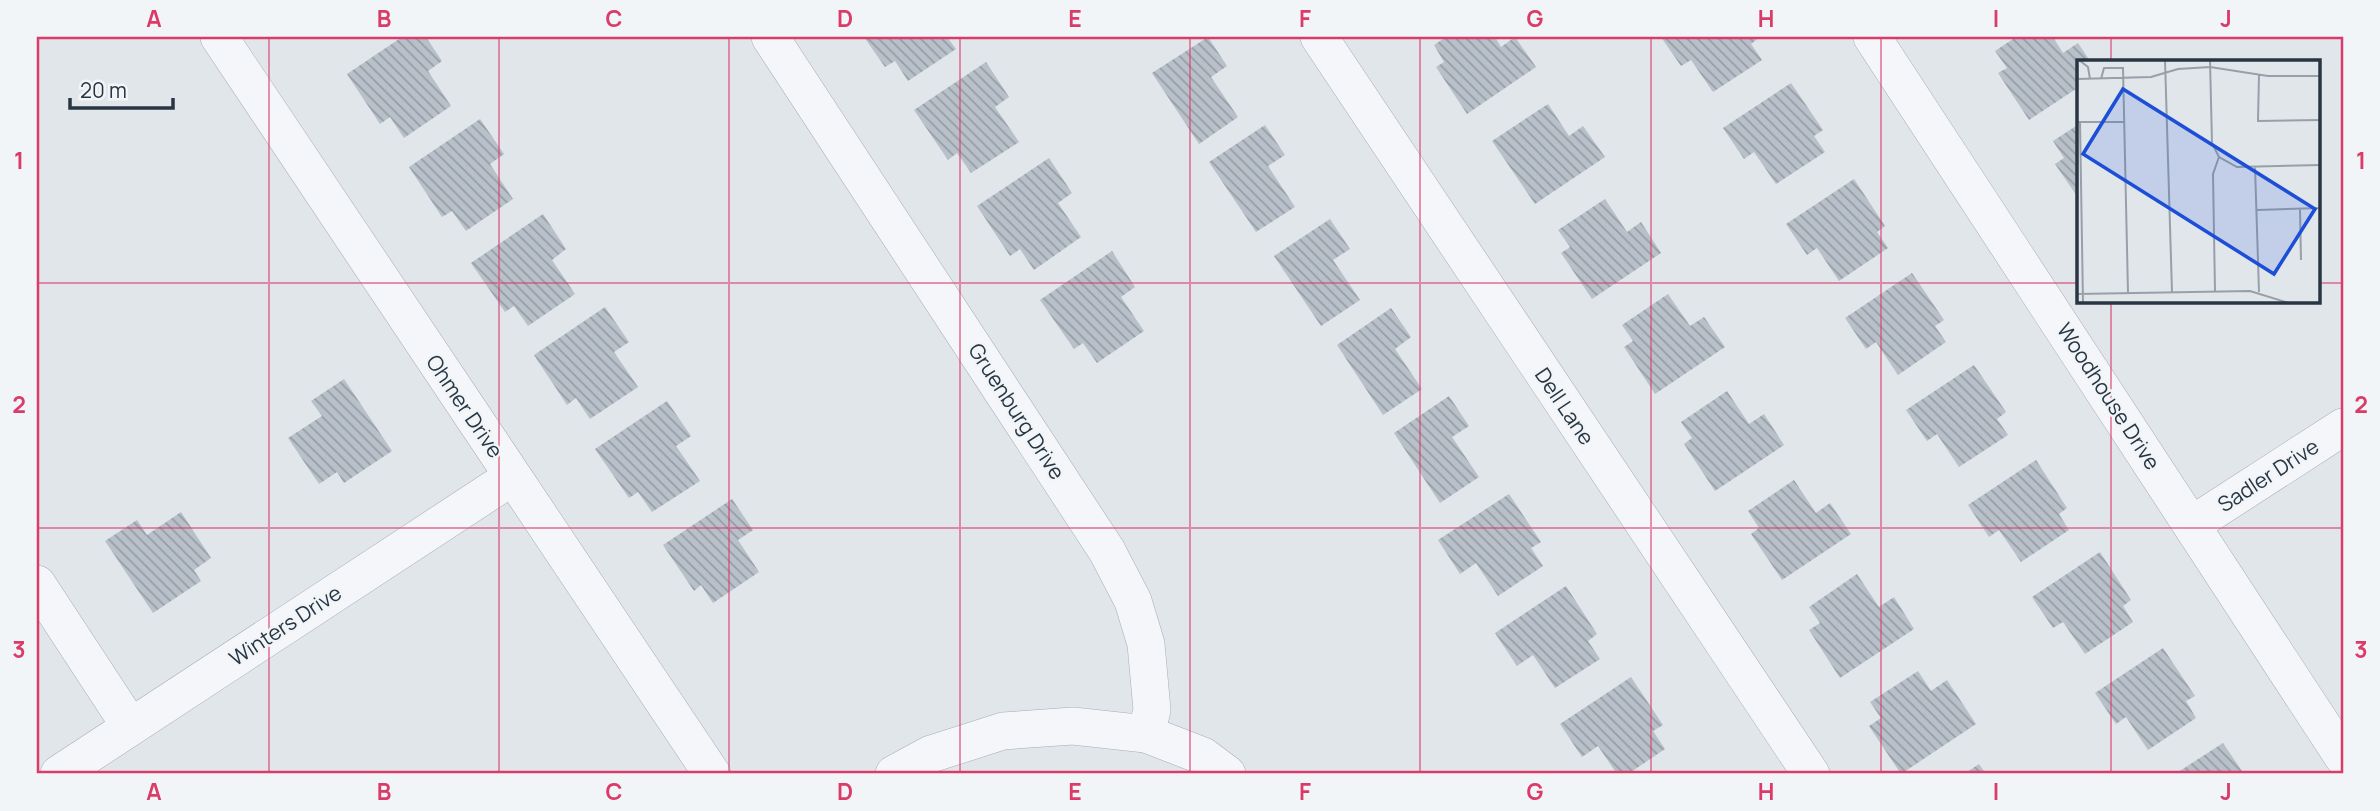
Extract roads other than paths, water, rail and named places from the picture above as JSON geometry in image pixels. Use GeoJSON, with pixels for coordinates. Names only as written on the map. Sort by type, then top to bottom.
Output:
{"type":"FeatureCollection","features":[{"type":"Feature","properties":{"kind":"street","name":"Ohmer Drive"},"geometry":{"type":"LineString","coordinates":[[219,37],[712,774]]}},
{"type":"Feature","properties":{"kind":"street","name":"Gruenburg Drive"},"geometry":{"type":"LineString","coordinates":[[769,37],[1107,551],[1133,601],[1146,644],[1152,710],[1146,734]]}},
{"type":"Feature","properties":{"kind":"street","name":"Dell Lane"},"geometry":{"type":"LineString","coordinates":[[1319,37],[1811,774]]}},
{"type":"Feature","properties":{"kind":"street","name":"Woodhouse Drive"},"geometry":{"type":"LineString","coordinates":[[1872,37],[2343,757]]}},
{"type":"Feature","properties":{"kind":"street","name":"Sadler Drive"},"geometry":{"type":"LineString","coordinates":[[2193,524],[2343,427]]}},
{"type":"Feature","properties":{"kind":"street","name":"Winters Drive"},"geometry":{"type":"LineString","coordinates":[[59,774],[512,477]]}},
{"type":"Feature","properties":{"kind":"street"},"geometry":{"type":"LineString","coordinates":[[37,584],[130,726]]}},
{"type":"Feature","properties":{"kind":"street"},"geometry":{"type":"LineString","coordinates":[[894,774],[931,754],[1003,732],[1073,726],[1146,734],[1203,756],[1227,774]]}}]}
